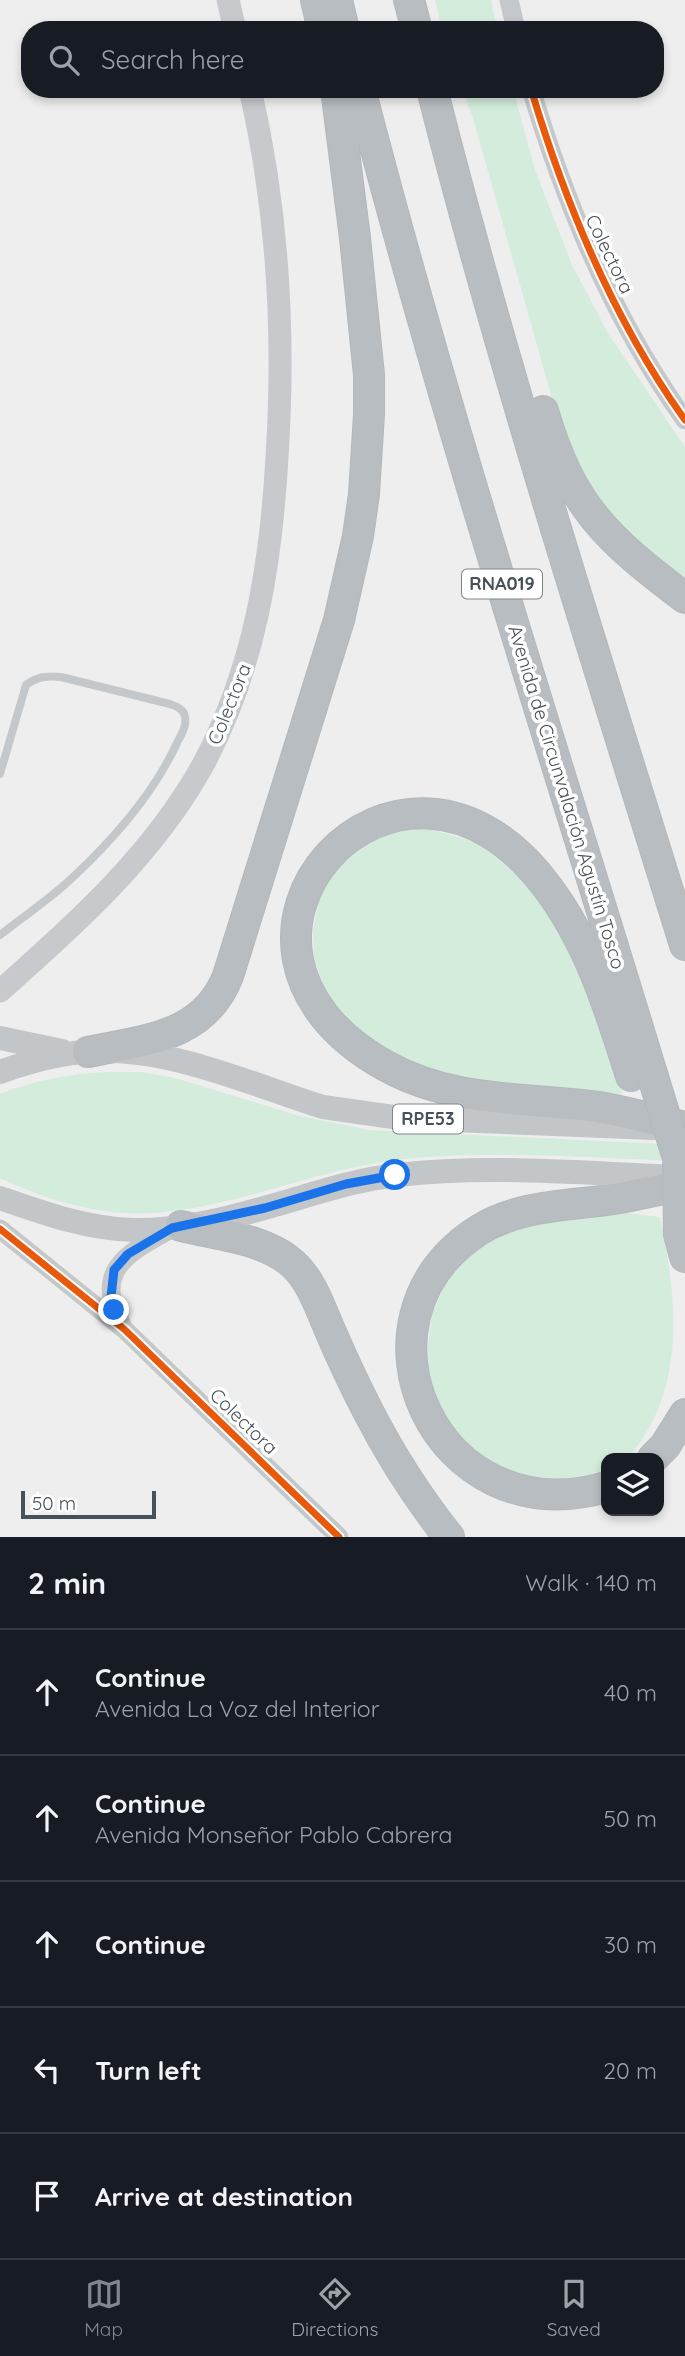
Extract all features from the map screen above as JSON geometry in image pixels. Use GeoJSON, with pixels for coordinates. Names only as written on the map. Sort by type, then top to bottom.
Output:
{"type":"FeatureCollection","features":[{"type":"Feature","properties":{"kind":"highway"},"geometry":{"type":"LineString","coordinates":[[316,0],[321,21]]}},
{"type":"Feature","properties":{"kind":"highway"},"geometry":{"type":"LineString","coordinates":[[337,0],[342,21]]}},
{"type":"Feature","properties":{"kind":"highway"},"geometry":{"type":"LineString","coordinates":[[80,1052],[172,1032],[201,1017],[220,994],[228,976],[340,620],[358,537],[364,494],[369,375],[337,98]]}},
{"type":"Feature","properties":{"kind":"highway","name":"Avenida de Circunvalación Agustín Tosco"},"geometry":{"type":"LineString","coordinates":[[362,98],[409,274],[642,1076],[683,1158],[682,1246]]}},
{"type":"Feature","properties":{"kind":"highway","name":"RNA019"},"geometry":{"type":"LineString","coordinates":[[435,98],[521,409],[685,945]]}},
{"type":"Feature","properties":{"kind":"highway"},"geometry":{"type":"LineString","coordinates":[[444,98],[478,185],[550,436],[567,477],[581,501],[612,538],[635,560],[685,598]]}},
{"type":"Feature","properties":{"kind":"highway"},"geometry":{"type":"LineString","coordinates":[[642,1076],[573,927],[534,872],[491,834],[462,820],[445,816],[425,813],[390,818],[359,831],[338,845],[311,878],[298,916],[298,960],[313,998],[337,1030],[352,1044],[386,1066],[446,1090],[502,1100],[584,1105],[683,1158]]}},
{"type":"Feature","properties":{"kind":"highway"},"geometry":{"type":"LineString","coordinates":[[601,1488],[570,1496],[525,1494],[503,1488],[460,1462],[442,1443],[427,1418],[417,1391],[412,1363],[412,1333],[419,1306],[442,1263],[460,1244],[479,1230],[500,1219],[523,1212],[608,1200],[683,1158]]}},
{"type":"Feature","properties":{"kind":"highway"},"geometry":{"type":"LineString","coordinates":[[177,1227],[254,1243],[284,1258],[300,1272],[314,1293],[362,1399],[394,1458],[417,1496],[449,1537]]}},
{"type":"Feature","properties":{"kind":"highway"},"geometry":{"type":"LineString","coordinates":[[658,1453],[685,1414]]}},
{"type":"Feature","properties":{"kind":"main road"},"geometry":{"type":"LineString","coordinates":[[228,0],[233,21]]}},
{"type":"Feature","properties":{"kind":"main road","name":"Colectora"},"geometry":{"type":"LineString","coordinates":[[0,990],[88,908],[153,838],[203,764],[237,689],[251,649],[261,606],[271,539],[279,432],[281,348],[275,244],[263,154],[252,98]]}},
{"type":"Feature","properties":{"kind":"main road"},"geometry":{"type":"LineString","coordinates":[[0,1038],[80,1052]]}},
{"type":"Feature","properties":{"kind":"main road"},"geometry":{"type":"LineString","coordinates":[[0,1072],[37,1060],[80,1052]]}},
{"type":"Feature","properties":{"kind":"main road","name":"RPE53"},"geometry":{"type":"LineString","coordinates":[[80,1052],[131,1052],[178,1062],[323,1107],[683,1158]]}},
{"type":"Feature","properties":{"kind":"main road"},"geometry":{"type":"LineString","coordinates":[[0,1198],[62,1218],[133,1230],[177,1227],[265,1208],[369,1179],[429,1172],[508,1171],[683,1158]]}},
{"type":"Feature","properties":{"kind":"street"},"geometry":{"type":"LineString","coordinates":[[509,0],[514,21]]}},
{"type":"Feature","properties":{"kind":"street","name":"Colectora"},"geometry":{"type":"LineString","coordinates":[[534,98],[550,154],[598,269],[651,367],[685,420]]}},
{"type":"Feature","properties":{"kind":"street"},"geometry":{"type":"LineString","coordinates":[[124,1329],[114,1310],[111,1297],[114,1270],[128,1254],[177,1227]]}},
{"type":"Feature","properties":{"kind":"street","name":"Colectora"},"geometry":{"type":"LineString","coordinates":[[0,1229],[124,1329],[339,1537]]}},
{"type":"Feature","properties":{"kind":"lane"},"geometry":{"type":"LineString","coordinates":[[0,774],[26,685],[43,676],[61,677],[170,704],[182,709],[185,717],[185,728],[166,766],[136,810],[97,855],[70,880],[0,935]]}},
{"type":"Feature","properties":{"kind":"green space"},"geometry":{"type":"Polygon","coordinates":[[[435,0],[491,0],[495,21],[440,21],[435,0]]]}},
{"type":"Feature","properties":{"kind":"green space"},"geometry":{"type":"Polygon","coordinates":[[[465,98],[515,98],[535,170],[572,265],[609,335],[685,447],[685,586],[603,510],[566,448],[465,98]]]}},
{"type":"Feature","properties":{"kind":"green space"},"geometry":{"type":"Polygon","coordinates":[[[423,827],[482,844],[519,874],[554,920],[583,974],[623,1095],[543,1092],[438,1074],[391,1055],[351,1023],[334,1004],[321,980],[314,956],[313,931],[325,885],[340,865],[377,837],[423,827]]]}},
{"type":"Feature","properties":{"kind":"green space"},"geometry":{"type":"Polygon","coordinates":[[[106,1072],[140,1072],[175,1078],[300,1116],[370,1130],[685,1145],[685,1161],[509,1155],[403,1159],[340,1170],[217,1203],[134,1214],[55,1200],[0,1178],[0,1094],[52,1078],[106,1072]]]}},
{"type":"Feature","properties":{"kind":"green space"},"geometry":{"type":"Polygon","coordinates":[[[618,1212],[660,1217],[671,1283],[673,1315],[668,1376],[660,1405],[647,1432],[632,1453],[601,1453],[601,1473],[581,1479],[527,1479],[478,1458],[445,1421],[429,1377],[427,1354],[432,1314],[448,1279],[471,1253],[499,1235],[532,1223],[618,1212]]]}},
{"type":"Feature","properties":{"kind":"cycle path"},"geometry":{"type":"LineString","coordinates":[[534,98],[560,176],[594,261],[636,343],[685,420]]}},
{"type":"Feature","properties":{"kind":"cycle path"},"geometry":{"type":"LineString","coordinates":[[0,1229],[124,1329],[339,1537]]}},
{"type":"Feature","properties":{"kind":"route"},"geometry":{"type":"LineString","coordinates":[[114,1310],[111,1283],[114,1270],[128,1254],[172,1228],[265,1208],[323,1189],[395,1175]]}}]}
